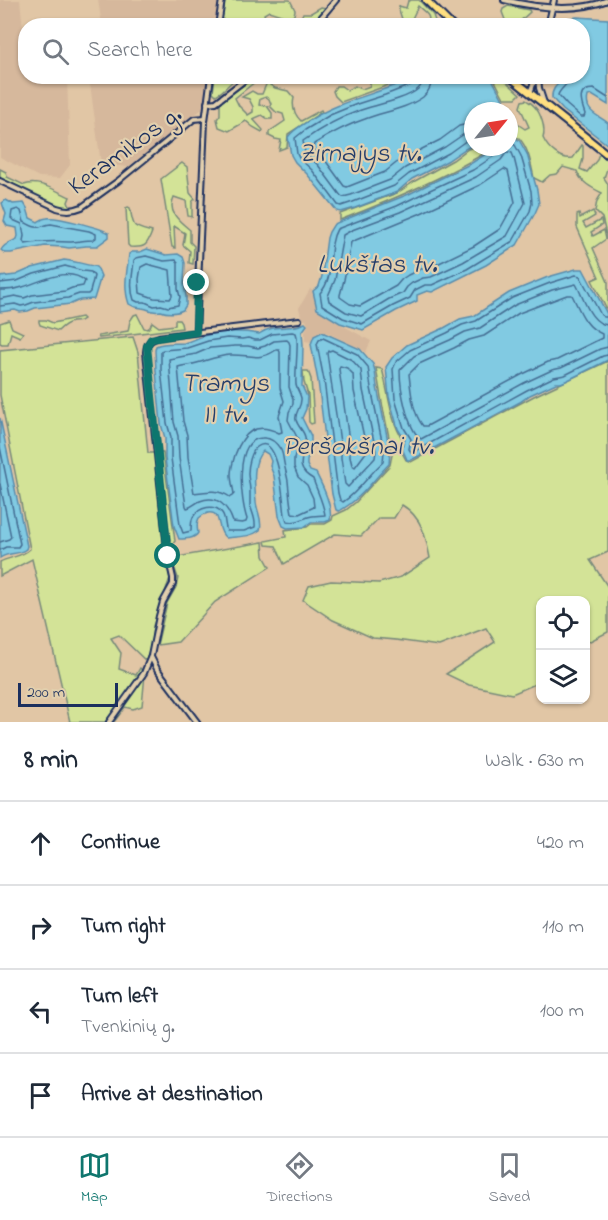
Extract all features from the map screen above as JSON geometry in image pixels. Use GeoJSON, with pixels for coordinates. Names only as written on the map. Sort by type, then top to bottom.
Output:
{"type":"FeatureCollection","features":[{"type":"Feature","properties":{"kind":"main road"},"geometry":{"type":"LineString","coordinates":[[426,0],[444,18]]}},
{"type":"Feature","properties":{"kind":"main road"},"geometry":{"type":"LineString","coordinates":[[519,84],[608,155]]}},
{"type":"Feature","properties":{"kind":"street"},"geometry":{"type":"LineString","coordinates":[[219,18],[222,0]]}},
{"type":"Feature","properties":{"kind":"street"},"geometry":{"type":"LineString","coordinates":[[321,18],[336,0]]}},
{"type":"Feature","properties":{"kind":"street"},"geometry":{"type":"LineString","coordinates":[[504,0],[552,8],[596,4],[608,0]]}},
{"type":"Feature","properties":{"kind":"street"},"geometry":{"type":"LineString","coordinates":[[550,18],[554,0]]}},
{"type":"Feature","properties":{"kind":"street"},"geometry":{"type":"LineString","coordinates":[[196,332],[205,118],[210,84]]}},
{"type":"Feature","properties":{"kind":"street","name":"Keramikos g."},"geometry":{"type":"LineString","coordinates":[[207,103],[216,102],[240,84]]}},
{"type":"Feature","properties":{"kind":"street"},"geometry":{"type":"LineString","coordinates":[[530,93],[534,84]]}},
{"type":"Feature","properties":{"kind":"street"},"geometry":{"type":"LineString","coordinates":[[538,84],[546,107]]}},
{"type":"Feature","properties":{"kind":"street"},"geometry":{"type":"LineString","coordinates":[[530,93],[539,88]]}},
{"type":"Feature","properties":{"kind":"street","name":"Keramikos g."},"geometry":{"type":"LineString","coordinates":[[0,181],[57,208],[66,211],[76,209],[118,181],[194,119],[205,118]]}},
{"type":"Feature","properties":{"kind":"street"},"geometry":{"type":"LineString","coordinates":[[109,722],[144,673],[151,656],[163,602],[173,578],[168,556],[147,346],[151,339],[159,337],[299,320]]}},
{"type":"Feature","properties":{"kind":"street"},"geometry":{"type":"LineString","coordinates":[[151,656],[157,669],[197,722]]}},
{"type":"Feature","properties":{"kind":"shaded area"},"geometry":{"type":"Polygon","coordinates":[[[0,0],[20,0],[22,18],[18,18],[18,84],[67,84],[70,165],[60,178],[39,177],[0,157],[0,0]]]}},
{"type":"Feature","properties":{"kind":"shaded area"},"geometry":{"type":"Polygon","coordinates":[[[98,0],[222,0],[219,18],[101,18],[98,0]]]}},
{"type":"Feature","properties":{"kind":"shaded area"},"geometry":{"type":"Polygon","coordinates":[[[90,84],[210,84],[207,105],[128,167],[101,164],[90,84]]]}},
{"type":"Feature","properties":{"kind":"shaded area"},"geometry":{"type":"Polygon","coordinates":[[[310,289],[313,291],[317,309],[371,341],[366,352],[326,332],[314,336],[311,342],[305,341],[308,325],[306,320],[302,320],[299,308],[310,289]]]}},
{"type":"Feature","properties":{"kind":"green space"},"geometry":{"type":"Polygon","coordinates":[[[225,0],[290,0],[295,10],[294,15],[290,18],[269,11],[264,14],[266,18],[222,18],[225,0]]]}},
{"type":"Feature","properties":{"kind":"green space"},"geometry":{"type":"Polygon","coordinates":[[[419,0],[434,18],[428,18],[418,6],[412,18],[402,18],[399,6],[406,8],[408,1],[419,0]]]}},
{"type":"Feature","properties":{"kind":"green space"},"geometry":{"type":"Polygon","coordinates":[[[508,6],[530,12],[524,18],[504,18],[503,9],[508,6]]]}},
{"type":"Feature","properties":{"kind":"green space"},"geometry":{"type":"Polygon","coordinates":[[[321,7],[326,8],[317,18],[301,18],[303,13],[311,13],[321,7]]]}},
{"type":"Feature","properties":{"kind":"green space"},"geometry":{"type":"Polygon","coordinates":[[[214,84],[230,84],[216,95],[213,92],[214,84]]]}},
{"type":"Feature","properties":{"kind":"green space"},"geometry":{"type":"Polygon","coordinates":[[[245,84],[252,84],[235,98],[248,115],[253,112],[253,107],[249,99],[242,97],[252,91],[262,94],[266,84],[270,84],[275,88],[288,91],[294,98],[294,110],[301,121],[321,110],[322,112],[288,134],[287,147],[279,150],[281,140],[269,136],[269,132],[285,121],[283,114],[276,112],[270,106],[269,99],[266,97],[260,99],[259,105],[267,106],[272,113],[272,119],[262,115],[253,119],[263,130],[262,132],[246,121],[229,131],[219,127],[217,119],[220,115],[220,103],[245,84]]]}},
{"type":"Feature","properties":{"kind":"green space"},"geometry":{"type":"Polygon","coordinates":[[[370,84],[391,84],[341,102],[333,91],[336,86],[347,90],[355,86],[362,89],[370,84]]]}},
{"type":"Feature","properties":{"kind":"green space"},"geometry":{"type":"Polygon","coordinates":[[[497,84],[509,84],[520,94],[516,98],[504,98],[497,84]]]}},
{"type":"Feature","properties":{"kind":"green space"},"geometry":{"type":"Polygon","coordinates":[[[526,100],[532,104],[539,113],[543,126],[543,138],[555,153],[573,158],[582,145],[583,159],[580,169],[587,172],[601,154],[608,160],[608,169],[604,178],[608,184],[608,234],[606,234],[602,218],[595,211],[602,193],[590,187],[577,171],[563,167],[557,174],[550,175],[542,182],[534,178],[529,157],[518,138],[518,124],[525,129],[529,127],[520,107],[522,101],[526,100]]]}},
{"type":"Feature","properties":{"kind":"green space"},"geometry":{"type":"Polygon","coordinates":[[[464,152],[464,156],[479,156],[419,187],[340,220],[340,214],[397,193],[464,152]]]}},
{"type":"Feature","properties":{"kind":"green space"},"geometry":{"type":"Polygon","coordinates":[[[182,163],[187,167],[190,193],[195,199],[192,202],[192,217],[188,216],[186,201],[174,197],[172,207],[178,220],[190,230],[190,242],[194,246],[193,264],[189,263],[190,251],[183,245],[185,233],[174,226],[175,248],[172,247],[161,179],[182,163]]]}},
{"type":"Feature","properties":{"kind":"green space"},"geometry":{"type":"Polygon","coordinates":[[[0,169],[6,172],[7,177],[24,185],[41,185],[70,197],[68,202],[70,207],[56,206],[0,178],[0,169]]]}},
{"type":"Feature","properties":{"kind":"green space"},"geometry":{"type":"Polygon","coordinates":[[[128,207],[135,225],[152,232],[147,243],[139,247],[128,245],[126,208],[128,207]]]}},
{"type":"Feature","properties":{"kind":"green space"},"geometry":{"type":"Polygon","coordinates":[[[593,211],[595,216],[583,223],[586,228],[601,220],[602,225],[591,232],[593,236],[604,230],[606,239],[593,248],[608,282],[608,312],[592,280],[599,277],[577,227],[577,215],[579,214],[580,218],[593,211]]]}},
{"type":"Feature","properties":{"kind":"green space"},"geometry":{"type":"Polygon","coordinates":[[[137,314],[144,328],[147,329],[152,322],[159,327],[175,325],[175,320],[179,320],[182,328],[99,338],[98,336],[128,331],[130,321],[137,314]]]}},
{"type":"Feature","properties":{"kind":"green space"},"geometry":{"type":"Polygon","coordinates":[[[81,317],[82,320],[68,323],[58,331],[40,325],[39,322],[39,320],[46,320],[53,323],[81,317]]]}},
{"type":"Feature","properties":{"kind":"green space"},"geometry":{"type":"Polygon","coordinates":[[[9,320],[12,328],[23,333],[20,337],[11,333],[8,344],[2,344],[0,343],[0,323],[9,320]]]}},
{"type":"Feature","properties":{"kind":"green space"},"geometry":{"type":"Polygon","coordinates":[[[133,337],[138,352],[148,453],[155,453],[165,557],[170,578],[153,626],[146,661],[119,635],[111,638],[121,653],[119,669],[136,675],[140,668],[145,674],[142,706],[133,709],[125,707],[114,722],[70,722],[32,559],[0,576],[0,562],[23,554],[30,549],[0,395],[0,350],[133,337]]]}},
{"type":"Feature","properties":{"kind":"green space"},"geometry":{"type":"Polygon","coordinates":[[[608,361],[608,552],[590,560],[608,587],[608,632],[590,641],[590,596],[536,596],[536,684],[512,694],[469,685],[446,674],[495,642],[486,628],[439,646],[373,638],[333,620],[303,600],[309,586],[331,581],[379,583],[401,577],[430,558],[425,535],[419,522],[402,505],[394,518],[379,518],[361,536],[335,534],[284,564],[276,546],[266,545],[265,541],[286,537],[285,530],[307,527],[311,524],[325,524],[332,520],[333,516],[356,502],[390,465],[392,455],[376,368],[382,369],[392,414],[403,440],[399,447],[406,460],[411,462],[534,396],[608,361]]]}},
{"type":"Feature","properties":{"kind":"green space"},"geometry":{"type":"Polygon","coordinates":[[[303,371],[308,371],[311,379],[314,423],[311,424],[309,422],[308,395],[303,371]]]}},
{"type":"Feature","properties":{"kind":"green space"},"geometry":{"type":"Polygon","coordinates":[[[159,453],[163,453],[175,541],[173,544],[169,543],[159,453]]]}},
{"type":"Feature","properties":{"kind":"green space"},"geometry":{"type":"Polygon","coordinates":[[[263,542],[264,556],[270,567],[215,602],[178,642],[157,645],[167,603],[178,578],[171,558],[263,542]]]}},
{"type":"Feature","properties":{"kind":"water"},"geometry":{"type":"Polygon","coordinates":[[[577,17],[608,19],[608,105],[592,95],[588,96],[587,101],[590,109],[608,123],[608,145],[563,110],[552,98],[558,84],[590,84],[590,18],[568,18],[577,17]]]}},
{"type":"Feature","properties":{"kind":"water","name":"Zirnajys tv."},"geometry":{"type":"Polygon","coordinates":[[[397,84],[495,84],[504,102],[464,102],[464,150],[412,179],[397,192],[341,212],[337,211],[295,162],[291,155],[288,137],[298,127],[322,113],[397,84]]]}},
{"type":"Feature","properties":{"kind":"water","name":"Lukštas tv."},"geometry":{"type":"Polygon","coordinates":[[[519,140],[527,154],[539,204],[517,245],[486,265],[432,292],[427,291],[417,295],[417,301],[363,330],[340,323],[317,309],[313,291],[319,286],[327,238],[334,224],[409,194],[483,156],[518,156],[519,140]]]}},
{"type":"Feature","properties":{"kind":"water"},"geometry":{"type":"Polygon","coordinates":[[[6,200],[13,204],[24,203],[30,218],[38,222],[47,218],[68,221],[104,231],[109,233],[109,237],[97,246],[69,248],[45,246],[5,253],[1,250],[18,236],[17,228],[7,226],[4,221],[6,214],[2,203],[6,200]]]}},
{"type":"Feature","properties":{"kind":"water"},"geometry":{"type":"Polygon","coordinates":[[[147,249],[166,255],[178,254],[183,257],[186,305],[183,310],[172,313],[155,312],[129,304],[126,285],[129,254],[147,249]]]}},
{"type":"Feature","properties":{"kind":"water"},"geometry":{"type":"Polygon","coordinates":[[[64,260],[91,265],[98,269],[101,276],[94,299],[28,311],[0,312],[0,277],[16,275],[32,268],[64,260]]]}},
{"type":"Feature","properties":{"kind":"water"},"geometry":{"type":"Polygon","coordinates":[[[583,269],[607,314],[608,360],[568,380],[530,395],[419,456],[407,460],[402,448],[405,440],[398,429],[389,397],[386,367],[392,358],[407,345],[460,319],[474,316],[509,293],[548,277],[583,269]]]}},
{"type":"Feature","properties":{"kind":"water","name":"Tramys II tv."},"geometry":{"type":"Polygon","coordinates":[[[305,323],[307,325],[302,332],[302,386],[307,397],[306,409],[302,418],[311,436],[307,465],[310,471],[316,473],[324,489],[330,508],[330,520],[311,522],[304,527],[287,528],[283,526],[279,516],[271,461],[268,454],[263,451],[259,455],[255,468],[260,530],[248,536],[226,538],[216,515],[208,513],[199,518],[196,535],[179,539],[174,526],[165,458],[165,438],[161,424],[156,371],[156,346],[184,343],[220,333],[259,334],[270,329],[294,327],[305,323]]]}},
{"type":"Feature","properties":{"kind":"water","name":"Peršokšnai tv."},"geometry":{"type":"Polygon","coordinates":[[[322,332],[360,349],[373,364],[390,451],[389,464],[360,496],[339,511],[336,510],[332,494],[318,381],[311,344],[314,336],[322,332]]]}},
{"type":"Feature","properties":{"kind":"water"},"geometry":{"type":"Polygon","coordinates":[[[0,418],[27,546],[23,551],[0,558],[0,418]]]}},
{"type":"Feature","properties":{"kind":"waterway"},"geometry":{"type":"LineString","coordinates":[[111,722],[143,679]]}},
{"type":"Feature","properties":{"kind":"route"},"geometry":{"type":"LineString","coordinates":[[168,556],[146,352],[151,339],[196,332],[197,283]]}}]}
